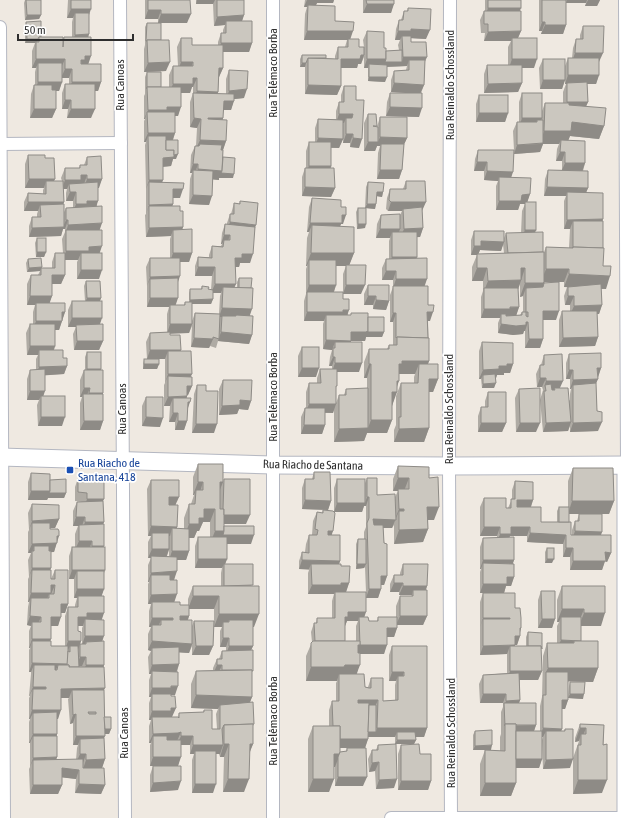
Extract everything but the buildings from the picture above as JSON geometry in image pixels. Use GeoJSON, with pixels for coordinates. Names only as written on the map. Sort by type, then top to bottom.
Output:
{"type":"FeatureCollection","features":[{"type":"Feature","properties":{"kind":"street","name":"Rua Canoas"},"geometry":{"type":"LineString","coordinates":[[120,0],[125,818]]}},
{"type":"Feature","properties":{"kind":"street","name":"Rua Telêmaco Borba"},"geometry":{"type":"LineString","coordinates":[[273,0],[273,818]]}},
{"type":"Feature","properties":{"kind":"street","name":"Rua Reinaldo Schossland"},"geometry":{"type":"LineString","coordinates":[[450,0],[449,466],[451,818]]}},
{"type":"Feature","properties":{"kind":"street"},"geometry":{"type":"LineString","coordinates":[[391,818],[626,818],[626,0]]}},
{"type":"Feature","properties":{"kind":"street"},"geometry":{"type":"LineString","coordinates":[[0,27],[1,580],[4,818]]}},
{"type":"Feature","properties":{"kind":"street"},"geometry":{"type":"LineString","coordinates":[[0,144],[121,143]]}},
{"type":"Feature","properties":{"kind":"street","name":"Rua Riacho de Santana"},"geometry":{"type":"LineString","coordinates":[[1,457],[273,464],[449,466],[626,465]]}},
{"type":"Feature","properties":{"kind":"place","name":"Rua Riacho de Santana, 418"},"geometry":{"type":"Point","coordinates":[70,470]}}]}
